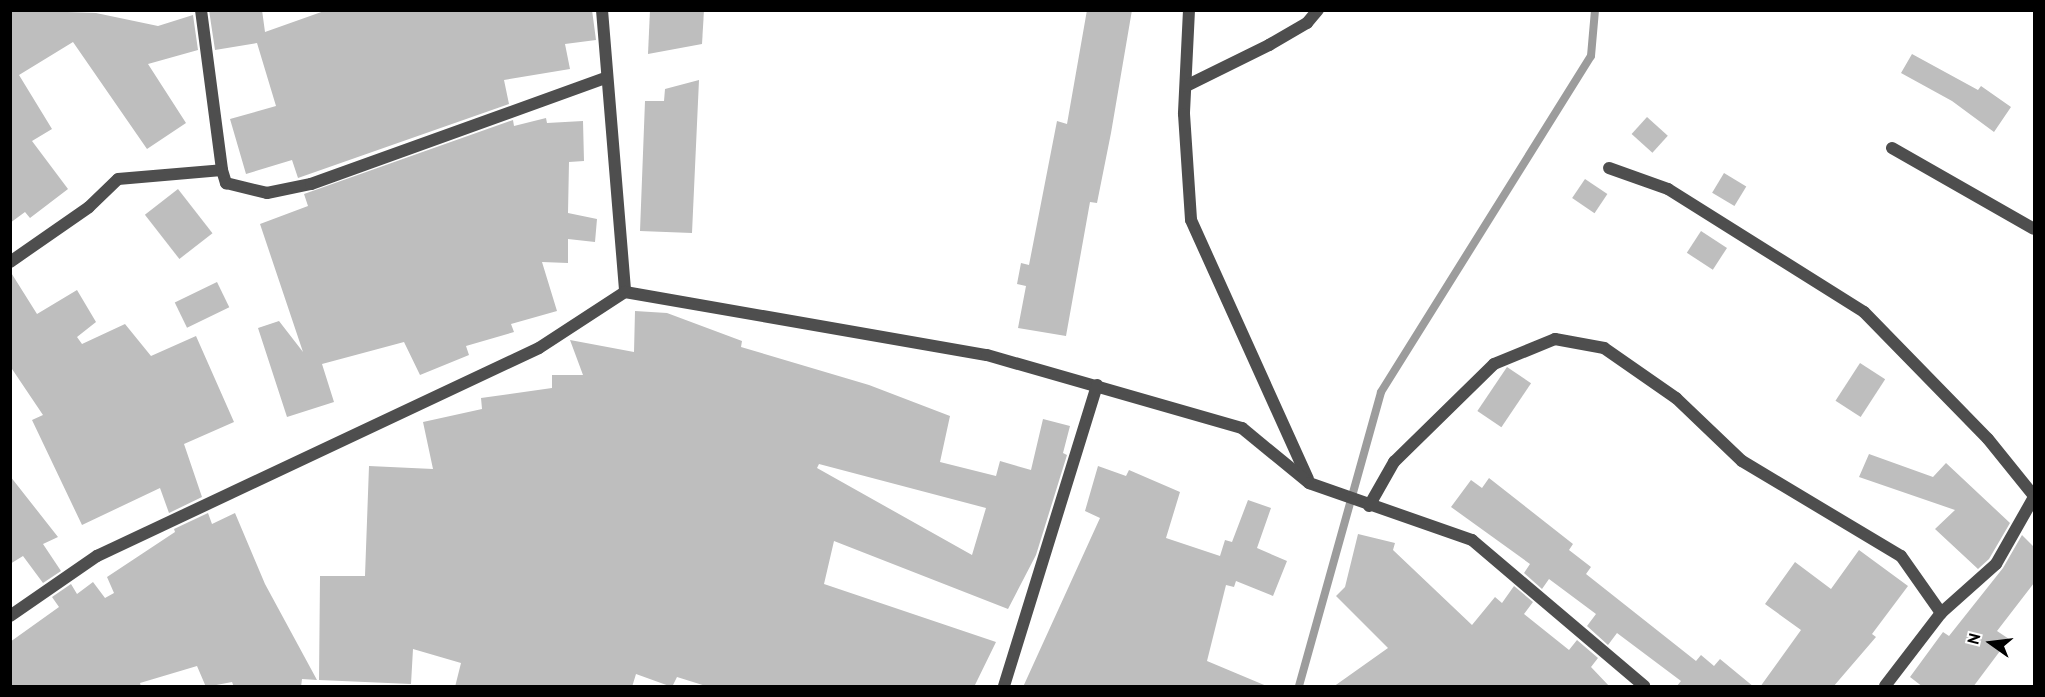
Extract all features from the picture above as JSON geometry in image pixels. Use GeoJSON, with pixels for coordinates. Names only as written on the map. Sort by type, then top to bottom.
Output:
{"type":"FeatureCollection","features":[{"type":"Feature","properties":{"kind":"street"},"geometry":{"type":"LineString","coordinates":[[201,10],[222,170],[226,183],[267,193],[311,184],[606,78]]}},
{"type":"Feature","properties":{"kind":"street"},"geometry":{"type":"LineString","coordinates":[[602,10],[626,292]]}},
{"type":"Feature","properties":{"kind":"street"},"geometry":{"type":"LineString","coordinates":[[1189,10],[1184,114],[1191,220],[1309,483]]}},
{"type":"Feature","properties":{"kind":"street"},"geometry":{"type":"LineString","coordinates":[[1186,86],[1269,45],[1307,23],[1318,10]]}},
{"type":"Feature","properties":{"kind":"street"},"geometry":{"type":"LineString","coordinates":[[1892,148],[2034,229]]}},
{"type":"Feature","properties":{"kind":"street"},"geometry":{"type":"LineString","coordinates":[[1609,168],[1668,189],[1864,312],[1988,439],[2034,496],[1996,564],[1941,614],[1885,687]]}},
{"type":"Feature","properties":{"kind":"street"},"geometry":{"type":"LineString","coordinates":[[10,262],[89,207],[118,179],[222,170]]}},
{"type":"Feature","properties":{"kind":"street"},"geometry":{"type":"LineString","coordinates":[[10,616],[97,556],[539,348],[626,292],[987,355],[1097,385],[1242,429],[1309,483],[1472,540],[1644,687]]}},
{"type":"Feature","properties":{"kind":"street"},"geometry":{"type":"LineString","coordinates":[[1370,506],[1394,462],[1494,364],[1555,339],[1604,348],[1676,398],[1742,461],[1901,556],[1941,614]]}},
{"type":"Feature","properties":{"kind":"street"},"geometry":{"type":"LineString","coordinates":[[1004,687],[1097,385]]}},
{"type":"Feature","properties":{"kind":"building"},"geometry":{"type":"Polygon","coordinates":[[[10,10],[96,13],[158,26],[193,15],[198,50],[148,64],[186,123],[147,149],[73,42],[19,75],[52,129],[32,141],[68,189],[30,218],[25,212],[10,223],[10,10]]]}},
{"type":"Feature","properties":{"kind":"building"},"geometry":{"type":"Polygon","coordinates":[[[209,10],[262,10],[265,32],[327,10],[592,10],[596,40],[565,44],[570,69],[504,80],[509,104],[298,178],[292,160],[246,174],[230,119],[276,106],[257,43],[215,50],[209,10]]]}},
{"type":"Feature","properties":{"kind":"building"},"geometry":{"type":"Polygon","coordinates":[[[650,10],[704,10],[702,44],[648,54],[650,10]]]}},
{"type":"Feature","properties":{"kind":"building"},"geometry":{"type":"Polygon","coordinates":[[[1087,10],[1132,10],[1097,203],[1090,202],[1066,336],[1018,328],[1026,286],[1017,284],[1021,263],[1029,265],[1057,121],[1067,124],[1087,10]]]}},
{"type":"Feature","properties":{"kind":"building"},"geometry":{"type":"Polygon","coordinates":[[[1912,54],[1978,90],[1981,86],[2011,107],[1994,132],[1952,101],[1901,73],[1912,54]]]}},
{"type":"Feature","properties":{"kind":"building"},"geometry":{"type":"Polygon","coordinates":[[[699,80],[692,233],[640,231],[645,101],[664,101],[665,89],[699,80]]]}},
{"type":"Feature","properties":{"kind":"building"},"geometry":{"type":"Polygon","coordinates":[[[1647,117],[1668,136],[1652,153],[1632,134],[1647,117]]]}},
{"type":"Feature","properties":{"kind":"building"},"geometry":{"type":"Polygon","coordinates":[[[546,118],[547,123],[583,121],[584,161],[569,162],[568,213],[597,219],[595,242],[568,239],[568,263],[542,262],[557,311],[511,324],[514,332],[466,346],[469,355],[420,375],[404,342],[322,364],[334,402],[287,417],[258,328],[279,321],[303,352],[260,224],[308,206],[304,194],[513,120],[514,126],[546,118]]]}},
{"type":"Feature","properties":{"kind":"building"},"geometry":{"type":"Polygon","coordinates":[[[1724,173],[1746,186],[1734,206],[1712,193],[1724,173]]]}},
{"type":"Feature","properties":{"kind":"building"},"geometry":{"type":"Polygon","coordinates":[[[1585,179],[1607,194],[1595,213],[1572,198],[1585,179]]]}},
{"type":"Feature","properties":{"kind":"building"},"geometry":{"type":"Polygon","coordinates":[[[178,189],[212,233],[179,259],[145,215],[178,189]]]}},
{"type":"Feature","properties":{"kind":"building"},"geometry":{"type":"Polygon","coordinates":[[[1701,231],[1727,248],[1713,270],[1687,253],[1701,231]]]}},
{"type":"Feature","properties":{"kind":"building"},"geometry":{"type":"Polygon","coordinates":[[[10,271],[37,314],[77,290],[96,322],[77,337],[82,344],[125,324],[151,356],[196,336],[234,422],[184,444],[202,497],[169,513],[160,488],[82,525],[32,420],[43,415],[10,366],[10,271]]]}},
{"type":"Feature","properties":{"kind":"building"},"geometry":{"type":"Polygon","coordinates":[[[217,282],[229,307],[187,328],[175,303],[217,282]]]}},
{"type":"Feature","properties":{"kind":"building"},"geometry":{"type":"Polygon","coordinates":[[[635,311],[667,313],[742,341],[741,347],[869,385],[950,416],[940,462],[996,476],[1000,461],[1031,470],[1043,419],[1070,426],[1063,453],[1067,455],[1036,555],[1008,609],[834,541],[824,584],[996,642],[974,687],[709,687],[677,677],[672,687],[636,674],[632,687],[455,687],[461,663],[413,649],[411,684],[319,680],[320,576],[365,576],[369,466],[433,469],[423,422],[482,409],[481,398],[552,388],[552,375],[583,375],[570,340],[634,352],[635,311]],[[819,464],[817,468],[972,555],[986,508],[819,464]]]}},
{"type":"Feature","properties":{"kind":"building"},"geometry":{"type":"Polygon","coordinates":[[[1860,363],[1885,379],[1861,417],[1835,401],[1860,363]]]}},
{"type":"Feature","properties":{"kind":"building"},"geometry":{"type":"Polygon","coordinates":[[[1507,367],[1531,383],[1501,427],[1477,411],[1507,367]]]}},
{"type":"Feature","properties":{"kind":"building"},"geometry":{"type":"Polygon","coordinates":[[[1869,454],[1933,477],[1946,463],[2010,523],[1989,559],[1978,569],[1935,529],[1955,510],[1859,477],[1869,454]]]}},
{"type":"Feature","properties":{"kind":"building"},"geometry":{"type":"Polygon","coordinates":[[[1098,466],[1126,476],[1129,470],[1180,492],[1166,538],[1220,556],[1225,540],[1232,542],[1248,500],[1271,508],[1257,548],[1287,561],[1273,596],[1236,581],[1234,587],[1226,585],[1207,661],[1269,687],[1023,687],[1100,518],[1085,511],[1098,466]]]}},
{"type":"Feature","properties":{"kind":"building"},"geometry":{"type":"Polygon","coordinates":[[[10,476],[58,537],[43,544],[61,571],[43,583],[23,556],[10,564],[10,476]]]}},
{"type":"Feature","properties":{"kind":"building"},"geometry":{"type":"Polygon","coordinates":[[[1489,478],[1573,544],[1569,550],[1591,567],[1586,574],[1696,661],[1701,655],[1714,666],[1720,659],[1754,687],[1676,687],[1681,681],[1617,633],[1608,645],[1587,626],[1596,614],[1549,579],[1542,589],[1524,573],[1530,564],[1451,507],[1471,480],[1482,488],[1489,478]]]}},
{"type":"Feature","properties":{"kind":"building"},"geometry":{"type":"Polygon","coordinates":[[[208,513],[212,524],[235,513],[265,584],[317,680],[302,679],[301,687],[234,687],[232,682],[206,687],[197,666],[140,683],[141,687],[10,687],[10,642],[59,607],[52,597],[71,584],[77,594],[93,582],[105,598],[114,593],[107,577],[175,532],[174,529],[208,513]]]}},
{"type":"Feature","properties":{"kind":"building"},"geometry":{"type":"Polygon","coordinates":[[[1358,534],[1395,543],[1393,550],[1472,625],[1495,597],[1502,603],[1514,586],[1533,602],[1524,614],[1569,650],[1577,640],[1598,658],[1591,667],[1610,687],[1333,687],[1388,648],[1336,596],[1345,587],[1358,534]]]}},
{"type":"Feature","properties":{"kind":"building"},"geometry":{"type":"Polygon","coordinates":[[[2022,535],[2034,547],[2034,583],[1997,631],[2009,639],[1973,687],[1923,687],[1910,677],[1943,632],[1949,636],[2003,568],[2022,535]]]}},
{"type":"Feature","properties":{"kind":"building"},"geometry":{"type":"Polygon","coordinates":[[[1859,550],[1908,586],[1872,634],[1876,637],[1833,687],[1760,687],[1801,630],[1765,604],[1795,562],[1831,589],[1859,550]]]}},
{"type":"Feature","properties":{"kind":"waterway"},"geometry":{"type":"LineString","coordinates":[[1299,686],[1381,392],[1591,56],[1595,10]]}}]}
